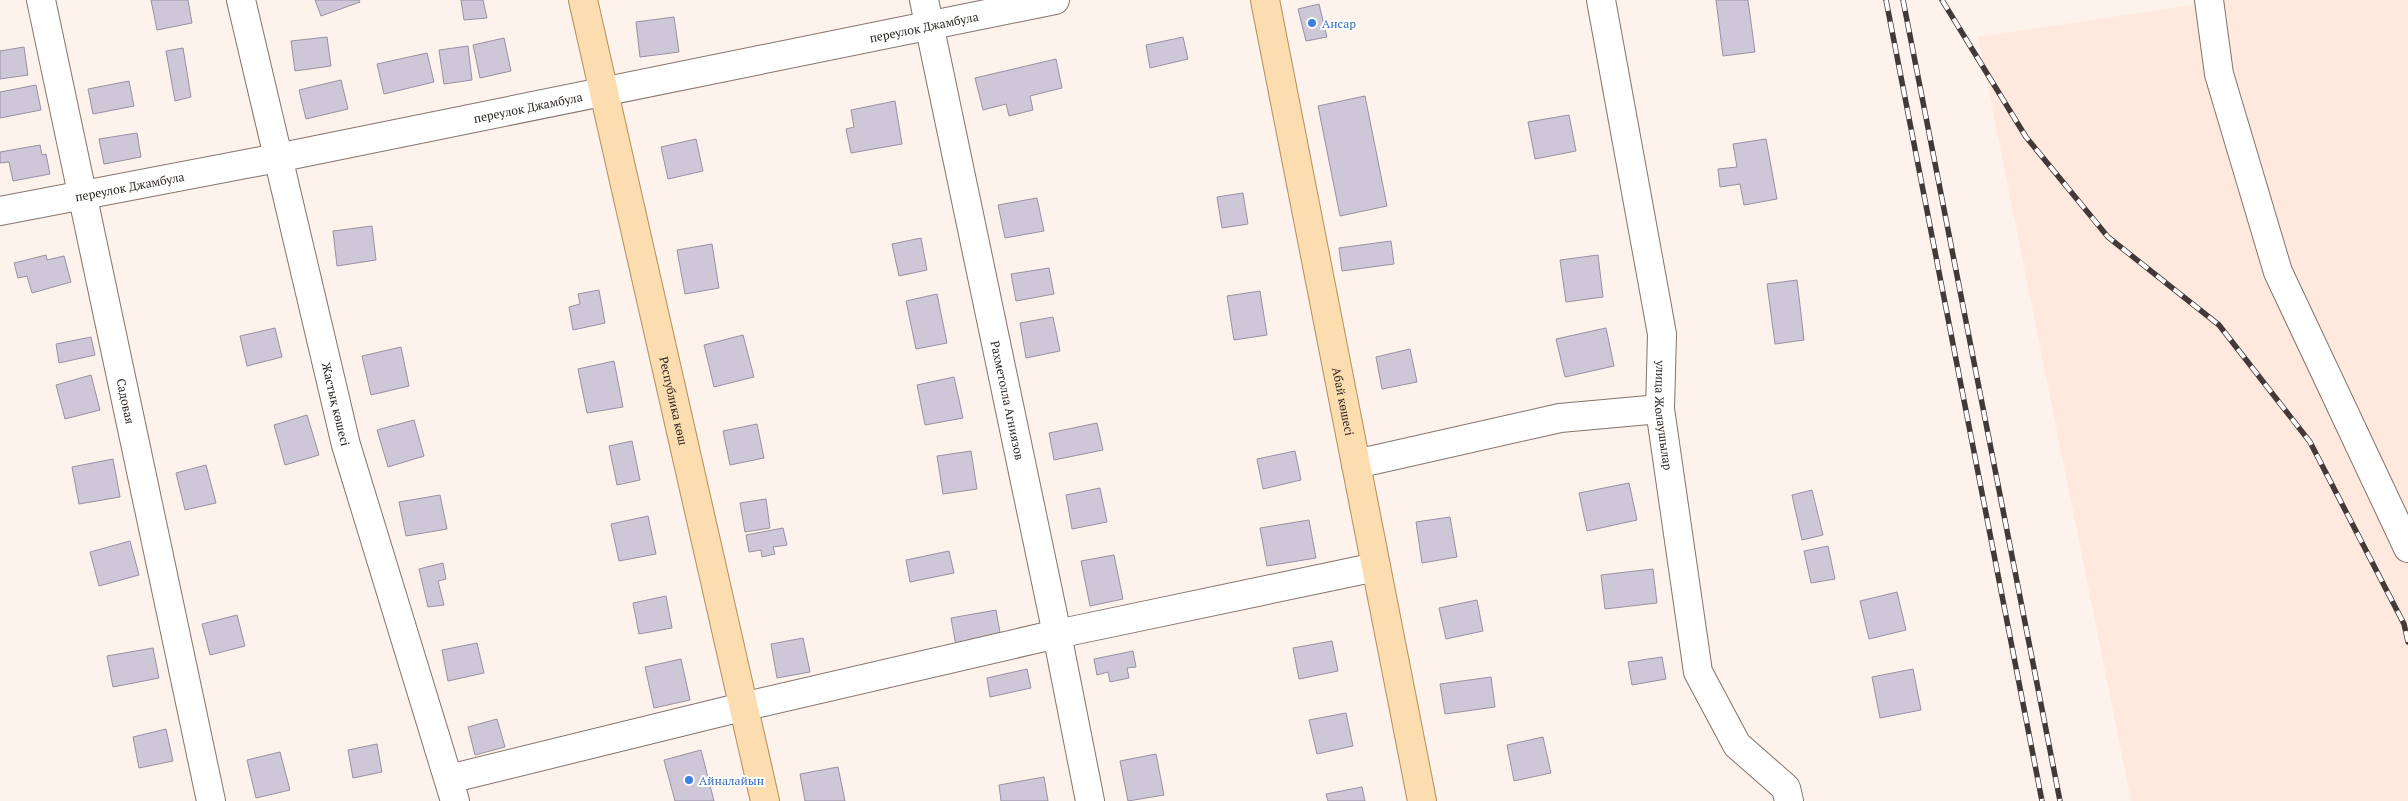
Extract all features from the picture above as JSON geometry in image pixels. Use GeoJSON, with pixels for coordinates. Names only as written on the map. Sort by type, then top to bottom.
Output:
{"type":"FeatureCollection","features":[{"type":"Feature","properties":{"kind":"main road","name":"Республика көш"},"geometry":{"type":"LineString","coordinates":[[583,0],[742,707],[765,801]]}},
{"type":"Feature","properties":{"kind":"main road","name":"Абай көшесі"},"geometry":{"type":"LineString","coordinates":[[1265,0],[1422,801]]}},
{"type":"Feature","properties":{"kind":"street","name":"Садовая"},"geometry":{"type":"LineString","coordinates":[[41,0],[211,801]]}},
{"type":"Feature","properties":{"kind":"street","name":"Жастық көшесі"},"geometry":{"type":"LineString","coordinates":[[241,0],[346,444],[452,790]]}},
{"type":"Feature","properties":{"kind":"street","name":"переулок Джамбула"},"geometry":{"type":"LineString","coordinates":[[0,211],[277,158],[604,92],[927,13],[1055,0]]}},
{"type":"Feature","properties":{"kind":"street","name":"улица Жолаушылар"},"geometry":{"type":"LineString","coordinates":[[1601,0],[1662,334],[1660,409],[1698,672],[1737,745],[1786,788],[1789,801]]}},
{"type":"Feature","properties":{"kind":"street"},"geometry":{"type":"LineString","coordinates":[[2209,0],[2219,74],[2278,272],[2408,548]]}},
{"type":"Feature","properties":{"kind":"street","name":"Рахметолла Агниязов"},"geometry":{"type":"LineString","coordinates":[[927,13],[1057,634],[1090,801]]}},
{"type":"Feature","properties":{"kind":"street"},"geometry":{"type":"LineString","coordinates":[[1356,464],[1560,418],[1660,409]]}},
{"type":"Feature","properties":{"kind":"street"},"geometry":{"type":"LineString","coordinates":[[452,790],[742,707],[1057,634],[1376,567]]}},
{"type":"Feature","properties":{"kind":"shaded area"},"geometry":{"type":"Polygon","coordinates":[[[2225,0],[2408,0],[2408,801],[2131,801],[1978,37],[2225,0]]]}},
{"type":"Feature","properties":{"kind":"building"},"geometry":{"type":"Polygon","coordinates":[[[151,0],[188,0],[192,23],[157,30],[151,0]]]}},
{"type":"Feature","properties":{"kind":"building"},"geometry":{"type":"Polygon","coordinates":[[[315,0],[359,0],[360,2],[321,16],[315,0]]]}},
{"type":"Feature","properties":{"kind":"building"},"geometry":{"type":"Polygon","coordinates":[[[461,0],[483,0],[487,18],[464,20],[461,0]]]}},
{"type":"Feature","properties":{"kind":"building"},"geometry":{"type":"Polygon","coordinates":[[[1716,0],[1748,0],[1755,52],[1723,56],[1716,0]]]}},
{"type":"Feature","properties":{"kind":"building","name":"Ансар"},"geometry":{"type":"Polygon","coordinates":[[[1319,4],[1327,37],[1306,41],[1298,9],[1319,4]]]}},
{"type":"Feature","properties":{"kind":"building"},"geometry":{"type":"Polygon","coordinates":[[[674,17],[679,52],[640,57],[636,22],[674,17]]]}},
{"type":"Feature","properties":{"kind":"building"},"geometry":{"type":"Polygon","coordinates":[[[327,37],[331,66],[295,71],[291,41],[327,37]]]}},
{"type":"Feature","properties":{"kind":"building"},"geometry":{"type":"Polygon","coordinates":[[[1183,37],[1188,59],[1150,68],[1146,45],[1183,37]]]}},
{"type":"Feature","properties":{"kind":"building"},"geometry":{"type":"Polygon","coordinates":[[[504,38],[511,71],[480,78],[473,45],[504,38]]]}},
{"type":"Feature","properties":{"kind":"building"},"geometry":{"type":"Polygon","coordinates":[[[468,46],[472,80],[444,84],[439,50],[468,46]]]}},
{"type":"Feature","properties":{"kind":"building"},"geometry":{"type":"Polygon","coordinates":[[[24,47],[28,75],[0,79],[0,51],[24,47]]]}},
{"type":"Feature","properties":{"kind":"building"},"geometry":{"type":"Polygon","coordinates":[[[183,48],[191,97],[175,101],[166,51],[183,48]]]}},
{"type":"Feature","properties":{"kind":"building"},"geometry":{"type":"Polygon","coordinates":[[[427,53],[434,82],[384,94],[377,64],[427,53]]]}},
{"type":"Feature","properties":{"kind":"building"},"geometry":{"type":"Polygon","coordinates":[[[1056,59],[1062,88],[1030,96],[1033,110],[1009,116],[1006,104],[983,110],[975,78],[1056,59]]]}},
{"type":"Feature","properties":{"kind":"building"},"geometry":{"type":"Polygon","coordinates":[[[341,80],[348,109],[306,119],[299,90],[341,80]]]}},
{"type":"Feature","properties":{"kind":"building"},"geometry":{"type":"Polygon","coordinates":[[[129,81],[134,106],[93,114],[88,89],[129,81]]]}},
{"type":"Feature","properties":{"kind":"building"},"geometry":{"type":"Polygon","coordinates":[[[36,85],[41,110],[0,118],[0,92],[36,85]]]}},
{"type":"Feature","properties":{"kind":"building"},"geometry":{"type":"Polygon","coordinates":[[[1365,96],[1387,206],[1340,216],[1318,106],[1365,96]]]}},
{"type":"Feature","properties":{"kind":"building"},"geometry":{"type":"Polygon","coordinates":[[[895,101],[902,144],[851,153],[846,129],[854,127],[851,110],[895,101]]]}},
{"type":"Feature","properties":{"kind":"building"},"geometry":{"type":"Polygon","coordinates":[[[1569,115],[1576,151],[1535,159],[1528,122],[1569,115]]]}},
{"type":"Feature","properties":{"kind":"building"},"geometry":{"type":"Polygon","coordinates":[[[137,133],[141,157],[104,164],[99,139],[137,133]]]}},
{"type":"Feature","properties":{"kind":"building"},"geometry":{"type":"Polygon","coordinates":[[[696,139],[703,171],[668,179],[661,147],[696,139]]]}},
{"type":"Feature","properties":{"kind":"building"},"geometry":{"type":"Polygon","coordinates":[[[1766,139],[1777,199],[1744,205],[1740,184],[1720,187],[1718,169],[1737,167],[1733,144],[1766,139]]]}},
{"type":"Feature","properties":{"kind":"building"},"geometry":{"type":"Polygon","coordinates":[[[40,145],[42,155],[46,154],[50,174],[13,181],[9,162],[0,163],[0,152],[40,145]]]}},
{"type":"Feature","properties":{"kind":"building"},"geometry":{"type":"Polygon","coordinates":[[[1243,193],[1248,224],[1222,228],[1217,197],[1243,193]]]}},
{"type":"Feature","properties":{"kind":"building"},"geometry":{"type":"Polygon","coordinates":[[[1037,198],[1044,231],[1005,238],[998,205],[1037,198]]]}},
{"type":"Feature","properties":{"kind":"building"},"geometry":{"type":"Polygon","coordinates":[[[372,226],[376,260],[337,266],[333,231],[372,226]]]}},
{"type":"Feature","properties":{"kind":"building"},"geometry":{"type":"Polygon","coordinates":[[[921,238],[927,270],[899,276],[892,244],[921,238]]]}},
{"type":"Feature","properties":{"kind":"building"},"geometry":{"type":"Polygon","coordinates":[[[1391,241],[1394,264],[1342,271],[1339,248],[1391,241]]]}},
{"type":"Feature","properties":{"kind":"building"},"geometry":{"type":"Polygon","coordinates":[[[712,244],[719,288],[685,294],[677,250],[712,244]]]}},
{"type":"Feature","properties":{"kind":"building"},"geometry":{"type":"Polygon","coordinates":[[[46,255],[47,260],[64,256],[71,282],[32,293],[27,276],[18,278],[14,263],[46,255]]]}},
{"type":"Feature","properties":{"kind":"building"},"geometry":{"type":"Polygon","coordinates":[[[1598,255],[1603,297],[1566,302],[1560,260],[1598,255]]]}},
{"type":"Feature","properties":{"kind":"building"},"geometry":{"type":"Polygon","coordinates":[[[1049,268],[1054,294],[1016,301],[1011,274],[1049,268]]]}},
{"type":"Feature","properties":{"kind":"building"},"geometry":{"type":"Polygon","coordinates":[[[1797,280],[1804,340],[1775,344],[1767,284],[1797,280]]]}},
{"type":"Feature","properties":{"kind":"building"},"geometry":{"type":"Polygon","coordinates":[[[599,290],[605,323],[573,330],[569,307],[580,304],[578,294],[599,290]]]}},
{"type":"Feature","properties":{"kind":"building"},"geometry":{"type":"Polygon","coordinates":[[[1260,291],[1267,335],[1234,340],[1227,296],[1260,291]]]}},
{"type":"Feature","properties":{"kind":"building"},"geometry":{"type":"Polygon","coordinates":[[[937,294],[947,343],[916,349],[906,301],[937,294]]]}},
{"type":"Feature","properties":{"kind":"building"},"geometry":{"type":"Polygon","coordinates":[[[1053,317],[1060,351],[1026,358],[1020,323],[1053,317]]]}},
{"type":"Feature","properties":{"kind":"building"},"geometry":{"type":"Polygon","coordinates":[[[275,328],[282,357],[247,366],[240,336],[275,328]]]}},
{"type":"Feature","properties":{"kind":"building"},"geometry":{"type":"Polygon","coordinates":[[[1606,328],[1614,366],[1565,377],[1556,339],[1606,328]]]}},
{"type":"Feature","properties":{"kind":"building"},"geometry":{"type":"Polygon","coordinates":[[[743,335],[754,377],[714,387],[704,345],[743,335]]]}},
{"type":"Feature","properties":{"kind":"building"},"geometry":{"type":"Polygon","coordinates":[[[91,337],[95,355],[59,363],[56,344],[91,337]]]}},
{"type":"Feature","properties":{"kind":"building"},"geometry":{"type":"Polygon","coordinates":[[[401,347],[409,386],[371,395],[362,356],[401,347]]]}},
{"type":"Feature","properties":{"kind":"building"},"geometry":{"type":"Polygon","coordinates":[[[1410,349],[1417,382],[1382,389],[1376,357],[1410,349]]]}},
{"type":"Feature","properties":{"kind":"building"},"geometry":{"type":"Polygon","coordinates":[[[614,361],[623,407],[587,413],[578,369],[614,361]]]}},
{"type":"Feature","properties":{"kind":"building"},"geometry":{"type":"Polygon","coordinates":[[[91,375],[100,410],[65,419],[56,385],[91,375]]]}},
{"type":"Feature","properties":{"kind":"building"},"geometry":{"type":"Polygon","coordinates":[[[954,377],[963,418],[925,425],[917,385],[954,377]]]}},
{"type":"Feature","properties":{"kind":"building"},"geometry":{"type":"Polygon","coordinates":[[[307,415],[319,455],[285,465],[274,425],[307,415]]]}},
{"type":"Feature","properties":{"kind":"building"},"geometry":{"type":"Polygon","coordinates":[[[414,420],[424,456],[388,467],[377,430],[414,420]]]}},
{"type":"Feature","properties":{"kind":"building"},"geometry":{"type":"Polygon","coordinates":[[[1097,423],[1103,450],[1054,460],[1049,433],[1097,423]]]}},
{"type":"Feature","properties":{"kind":"building"},"geometry":{"type":"Polygon","coordinates":[[[757,424],[764,458],[730,465],[723,431],[757,424]]]}},
{"type":"Feature","properties":{"kind":"building"},"geometry":{"type":"Polygon","coordinates":[[[632,441],[640,480],[617,485],[609,446],[632,441]]]}},
{"type":"Feature","properties":{"kind":"building"},"geometry":{"type":"Polygon","coordinates":[[[971,451],[977,489],[943,494],[937,456],[971,451]]]}},
{"type":"Feature","properties":{"kind":"building"},"geometry":{"type":"Polygon","coordinates":[[[1295,451],[1301,480],[1263,489],[1257,459],[1295,451]]]}},
{"type":"Feature","properties":{"kind":"building"},"geometry":{"type":"Polygon","coordinates":[[[113,459],[120,497],[79,504],[72,467],[113,459]]]}},
{"type":"Feature","properties":{"kind":"building"},"geometry":{"type":"Polygon","coordinates":[[[206,465],[216,503],[185,510],[176,473],[206,465]]]}},
{"type":"Feature","properties":{"kind":"building"},"geometry":{"type":"Polygon","coordinates":[[[1629,483],[1637,520],[1587,531],[1579,493],[1629,483]]]}},
{"type":"Feature","properties":{"kind":"building"},"geometry":{"type":"Polygon","coordinates":[[[1100,488],[1107,522],[1072,529],[1066,495],[1100,488]]]}},
{"type":"Feature","properties":{"kind":"building"},"geometry":{"type":"Polygon","coordinates":[[[1812,490],[1823,535],[1802,540],[1792,495],[1812,490]]]}},
{"type":"Feature","properties":{"kind":"building"},"geometry":{"type":"Polygon","coordinates":[[[440,495],[447,529],[406,536],[399,502],[440,495]]]}},
{"type":"Feature","properties":{"kind":"building"},"geometry":{"type":"Polygon","coordinates":[[[766,499],[770,528],[745,532],[740,503],[766,499]]]}},
{"type":"Feature","properties":{"kind":"building"},"geometry":{"type":"Polygon","coordinates":[[[648,516],[656,554],[619,561],[611,524],[648,516]]]}},
{"type":"Feature","properties":{"kind":"building"},"geometry":{"type":"Polygon","coordinates":[[[1450,517],[1457,557],[1422,563],[1416,522],[1450,517]]]}},
{"type":"Feature","properties":{"kind":"building"},"geometry":{"type":"Polygon","coordinates":[[[1309,520],[1316,558],[1267,566],[1260,528],[1309,520]]]}},
{"type":"Feature","properties":{"kind":"building"},"geometry":{"type":"Polygon","coordinates":[[[783,528],[787,545],[773,547],[775,554],[762,557],[761,550],[749,552],[746,535],[783,528]]]}},
{"type":"Feature","properties":{"kind":"building"},"geometry":{"type":"Polygon","coordinates":[[[130,541],[139,575],[99,586],[90,552],[130,541]]]}},
{"type":"Feature","properties":{"kind":"building"},"geometry":{"type":"Polygon","coordinates":[[[1828,546],[1835,579],[1811,583],[1804,551],[1828,546]]]}},
{"type":"Feature","properties":{"kind":"building"},"geometry":{"type":"Polygon","coordinates":[[[949,551],[954,573],[910,582],[906,560],[949,551]]]}},
{"type":"Feature","properties":{"kind":"building"},"geometry":{"type":"Polygon","coordinates":[[[1114,555],[1123,599],[1090,606],[1081,561],[1114,555]]]}},
{"type":"Feature","properties":{"kind":"building"},"geometry":{"type":"Polygon","coordinates":[[[443,563],[446,579],[438,581],[444,605],[428,607],[419,569],[443,563]]]}},
{"type":"Feature","properties":{"kind":"building"},"geometry":{"type":"Polygon","coordinates":[[[1653,569],[1657,603],[1605,609],[1601,575],[1653,569]]]}},
{"type":"Feature","properties":{"kind":"building"},"geometry":{"type":"Polygon","coordinates":[[[1897,592],[1906,630],[1869,639],[1860,601],[1897,592]]]}},
{"type":"Feature","properties":{"kind":"building"},"geometry":{"type":"Polygon","coordinates":[[[666,596],[672,628],[639,634],[633,603],[666,596]]]}},
{"type":"Feature","properties":{"kind":"building"},"geometry":{"type":"Polygon","coordinates":[[[1477,600],[1483,631],[1446,639],[1439,608],[1477,600]]]}},
{"type":"Feature","properties":{"kind":"building"},"geometry":{"type":"Polygon","coordinates":[[[996,610],[1001,638],[956,646],[951,618],[996,610]]]}},
{"type":"Feature","properties":{"kind":"building"},"geometry":{"type":"Polygon","coordinates":[[[237,615],[245,646],[210,655],[202,624],[237,615]]]}},
{"type":"Feature","properties":{"kind":"building"},"geometry":{"type":"Polygon","coordinates":[[[803,638],[810,672],[777,678],[771,644],[803,638]]]}},
{"type":"Feature","properties":{"kind":"building"},"geometry":{"type":"Polygon","coordinates":[[[1332,641],[1338,671],[1299,679],[1293,648],[1332,641]]]}},
{"type":"Feature","properties":{"kind":"building"},"geometry":{"type":"Polygon","coordinates":[[[477,643],[484,673],[448,681],[442,650],[477,643]]]}},
{"type":"Feature","properties":{"kind":"building"},"geometry":{"type":"Polygon","coordinates":[[[153,648],[159,678],[113,687],[107,656],[153,648]]]}},
{"type":"Feature","properties":{"kind":"building"},"geometry":{"type":"Polygon","coordinates":[[[1133,651],[1136,667],[1127,668],[1129,678],[1110,682],[1108,672],[1097,675],[1094,659],[1133,651]]]}},
{"type":"Feature","properties":{"kind":"building"},"geometry":{"type":"Polygon","coordinates":[[[1662,657],[1666,679],[1632,685],[1628,662],[1662,657]]]}},
{"type":"Feature","properties":{"kind":"building"},"geometry":{"type":"Polygon","coordinates":[[[681,659],[690,700],[654,708],[645,667],[681,659]]]}},
{"type":"Feature","properties":{"kind":"building"},"geometry":{"type":"Polygon","coordinates":[[[1027,669],[1031,688],[990,697],[987,678],[1027,669]]]}},
{"type":"Feature","properties":{"kind":"building"},"geometry":{"type":"Polygon","coordinates":[[[1913,669],[1921,710],[1880,718],[1872,677],[1913,669]]]}},
{"type":"Feature","properties":{"kind":"building"},"geometry":{"type":"Polygon","coordinates":[[[1491,677],[1495,707],[1445,714],[1440,684],[1491,677]]]}},
{"type":"Feature","properties":{"kind":"building"},"geometry":{"type":"Polygon","coordinates":[[[1346,713],[1353,746],[1317,754],[1309,720],[1346,713]]]}},
{"type":"Feature","properties":{"kind":"building"},"geometry":{"type":"Polygon","coordinates":[[[497,719],[505,747],[475,755],[468,727],[497,719]]]}},
{"type":"Feature","properties":{"kind":"building"},"geometry":{"type":"Polygon","coordinates":[[[166,729],[173,761],[139,768],[133,737],[166,729]]]}},
{"type":"Feature","properties":{"kind":"building"},"geometry":{"type":"Polygon","coordinates":[[[1543,737],[1551,773],[1514,781],[1507,745],[1543,737]]]}},
{"type":"Feature","properties":{"kind":"building"},"geometry":{"type":"Polygon","coordinates":[[[377,744],[382,772],[353,778],[348,750],[377,744]]]}},
{"type":"Feature","properties":{"kind":"building","name":"Айналайын"},"geometry":{"type":"Polygon","coordinates":[[[701,750],[714,801],[675,801],[664,760],[701,750]]]}},
{"type":"Feature","properties":{"kind":"building"},"geometry":{"type":"Polygon","coordinates":[[[280,752],[290,790],[256,798],[247,760],[280,752]]]}},
{"type":"Feature","properties":{"kind":"building"},"geometry":{"type":"Polygon","coordinates":[[[1156,754],[1164,795],[1128,801],[1120,761],[1156,754]]]}},
{"type":"Feature","properties":{"kind":"building"},"geometry":{"type":"Polygon","coordinates":[[[838,767],[845,801],[805,801],[800,774],[838,767]]]}},
{"type":"Feature","properties":{"kind":"building"},"geometry":{"type":"Polygon","coordinates":[[[1044,777],[1048,801],[1001,801],[999,785],[1044,777]]]}},
{"type":"Feature","properties":{"kind":"building"},"geometry":{"type":"Polygon","coordinates":[[[1362,787],[1365,801],[1328,801],[1326,794],[1362,787]]]}},
{"type":"Feature","properties":{"kind":"railway"},"geometry":{"type":"LineString","coordinates":[[1886,0],[2042,801]]}},
{"type":"Feature","properties":{"kind":"railway"},"geometry":{"type":"LineString","coordinates":[[1903,0],[2060,801]]}},
{"type":"Feature","properties":{"kind":"railway"},"geometry":{"type":"LineString","coordinates":[[1942,0],[2026,137],[2108,237],[2219,325],[2310,442],[2404,624],[2408,642]]}},
{"type":"Feature","properties":{"kind":"place","name":"Ансар"},"geometry":{"type":"Point","coordinates":[1312,23]}},
{"type":"Feature","properties":{"kind":"place","name":"Айналайын"},"geometry":{"type":"Point","coordinates":[689,780]}}]}
